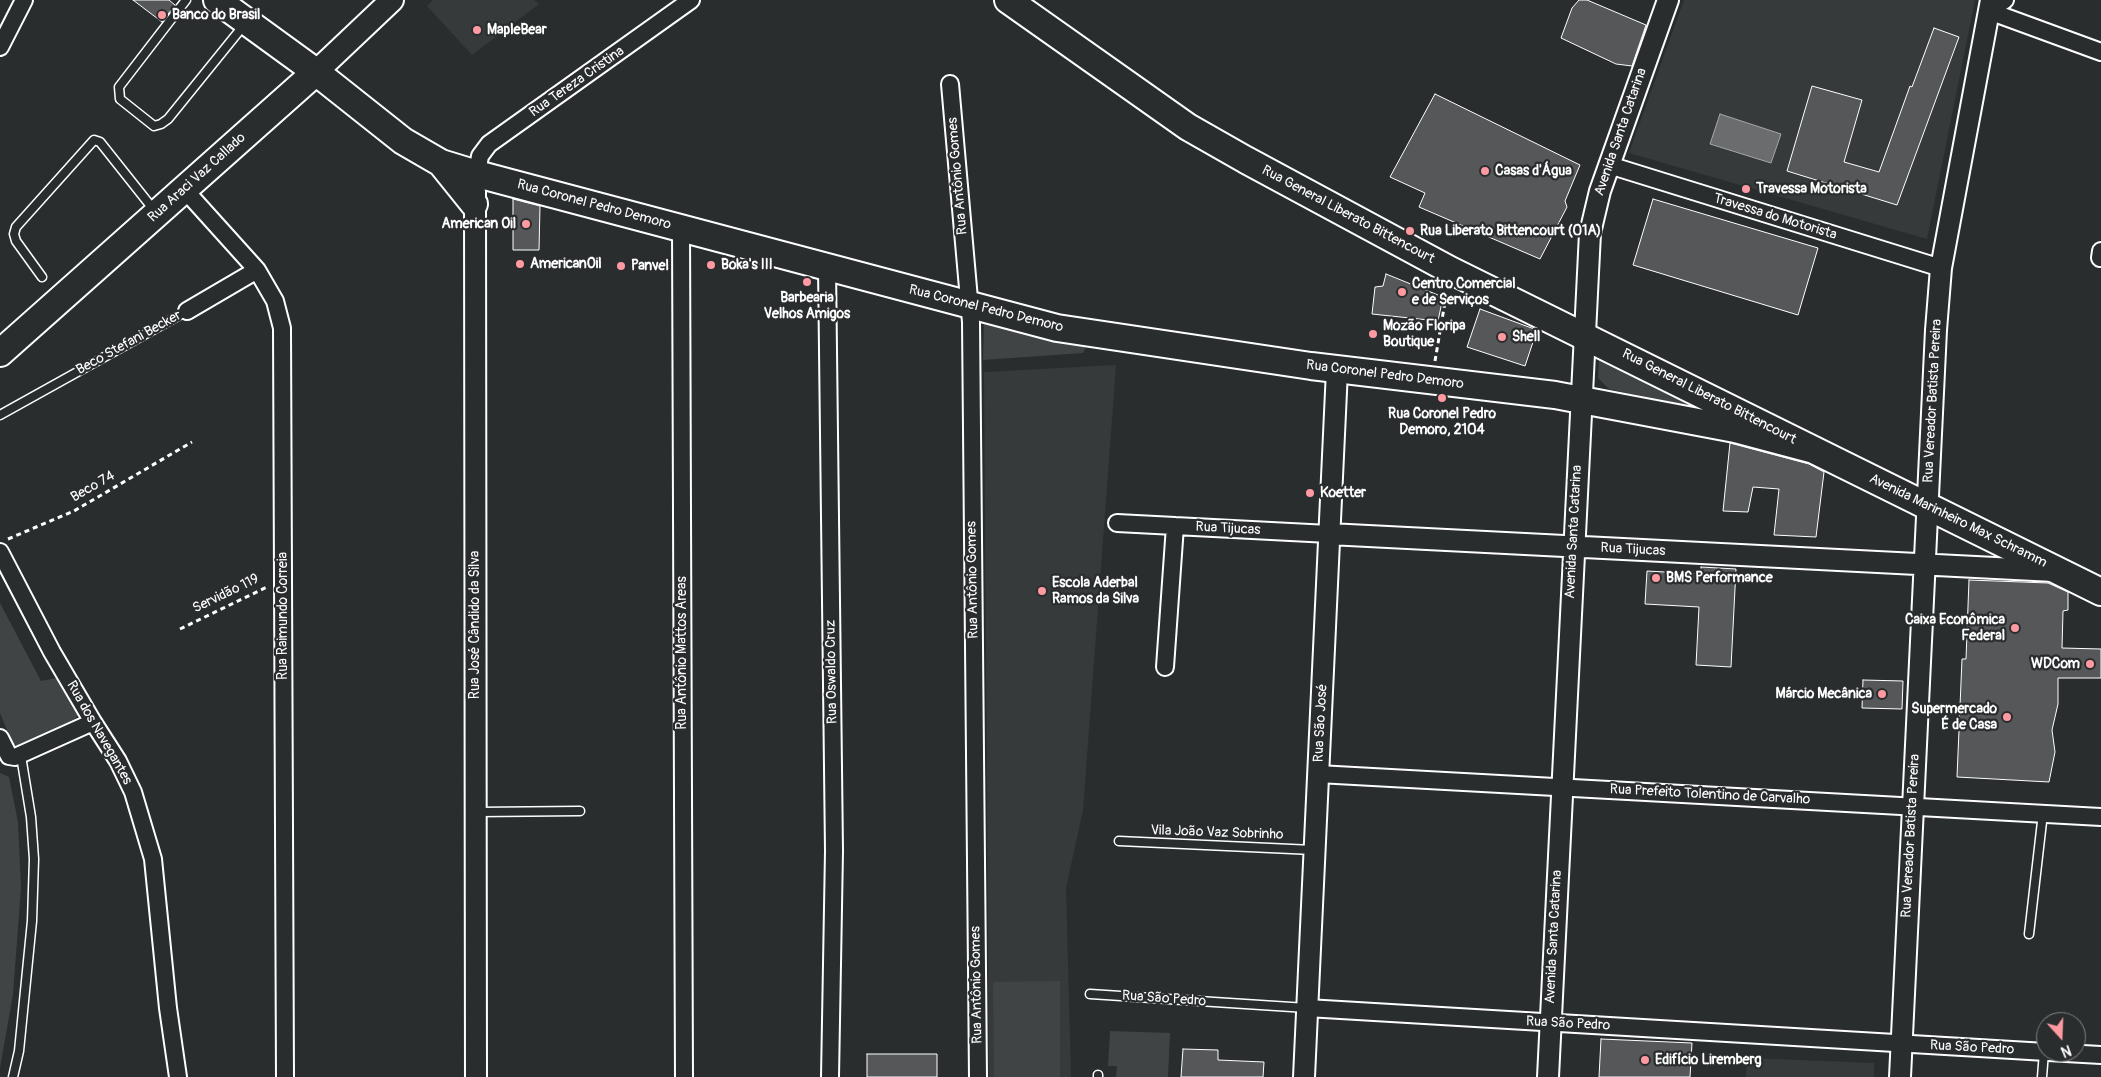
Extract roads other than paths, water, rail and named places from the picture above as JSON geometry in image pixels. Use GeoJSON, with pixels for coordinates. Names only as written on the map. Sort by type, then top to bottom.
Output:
{"type":"FeatureCollection","features":[{"type":"Feature","properties":{"kind":"main road","name":"Rua Coronel Pedro Demoro"},"geometry":{"type":"LineString","coordinates":[[217,0],[316,72],[403,141],[441,164],[1057,328],[1337,370],[1580,399],[1735,429],[1814,450]]}},
{"type":"Feature","properties":{"kind":"main road","name":"Rua Araci Vaz Callado"},"geometry":{"type":"LineString","coordinates":[[0,353],[316,72],[392,0]]}},
{"type":"Feature","properties":{"kind":"main road","name":"Rua General Liberato Bittencourt"},"geometry":{"type":"LineString","coordinates":[[1008,0],[1211,141],[1450,270],[1585,335],[1814,450]]}},
{"type":"Feature","properties":{"kind":"main road"},"geometry":{"type":"LineString","coordinates":[[441,164],[474,204]]}},
{"type":"Feature","properties":{"kind":"main road","name":"Avenida Marinheiro Max Schramm"},"geometry":{"type":"LineString","coordinates":[[1814,450],[2101,592]]}},
{"type":"Feature","properties":{"kind":"street"},"geometry":{"type":"LineString","coordinates":[[0,47],[24,0]]}},
{"type":"Feature","properties":{"kind":"street","name":"Rua Tereza Cristina"},"geometry":{"type":"LineString","coordinates":[[477,174],[480,156],[488,144],[691,0]]}},
{"type":"Feature","properties":{"kind":"street","name":"Avenida Santa Catarina"},"geometry":{"type":"LineString","coordinates":[[1548,1077],[1580,399],[1590,233],[1600,191],[1668,0]]}},
{"type":"Feature","properties":{"kind":"street"},"geometry":{"type":"LineString","coordinates":[[1995,4],[2101,52]]}},
{"type":"Feature","properties":{"kind":"street","name":"Rua Vereador Batista Pereira"},"geometry":{"type":"LineString","coordinates":[[1900,1077],[1924,564],[1941,268],[1995,4]]}},
{"type":"Feature","properties":{"kind":"street","name":"Rua Antônio Gomes"},"geometry":{"type":"LineString","coordinates":[[950,84],[970,305],[978,1077]]}},
{"type":"Feature","properties":{"kind":"street","name":"Travessa do Motorista"},"geometry":{"type":"LineString","coordinates":[[1609,165],[1941,268]]}},
{"type":"Feature","properties":{"kind":"street","name":"Rua José Cândido da Silva"},"geometry":{"type":"LineString","coordinates":[[476,1077],[474,204],[477,174]]}},
{"type":"Feature","properties":{"kind":"street","name":"Rua Raimundo Correia"},"geometry":{"type":"LineString","coordinates":[[184,189],[257,270],[275,301],[282,328],[286,1077]]}},
{"type":"Feature","properties":{"kind":"street","name":"Rua Antônio Mattos Areas"},"geometry":{"type":"LineString","coordinates":[[681,228],[684,1077]]}},
{"type":"Feature","properties":{"kind":"street","name":"Rua Oswaldo Cruz"},"geometry":{"type":"LineString","coordinates":[[827,267],[834,851],[830,1077]]}},
{"type":"Feature","properties":{"kind":"street","name":"Beco Stefani Becker"},"geometry":{"type":"LineString","coordinates":[[187,311],[257,270]]}},
{"type":"Feature","properties":{"kind":"street","name":"Rua São José"},"geometry":{"type":"LineString","coordinates":[[1304,1077],[1337,370]]}},
{"type":"Feature","properties":{"kind":"street","name":"Rua Tijucas"},"geometry":{"type":"LineString","coordinates":[[1118,523],[2058,571]]}},
{"type":"Feature","properties":{"kind":"street"},"geometry":{"type":"LineString","coordinates":[[1165,667],[1175,526]]}},
{"type":"Feature","properties":{"kind":"street","name":"Rua dos Navegantes"},"geometry":{"type":"LineString","coordinates":[[0,552],[93,722],[118,761],[133,792],[153,859],[168,1008],[178,1077]]}},
{"type":"Feature","properties":{"kind":"street"},"geometry":{"type":"LineString","coordinates":[[0,738],[9,756],[21,756],[93,722]]}},
{"type":"Feature","properties":{"kind":"street","name":"Rua Prefeito Tolentino de Carvalho"},"geometry":{"type":"LineString","coordinates":[[1318,774],[2101,817]]}},
{"type":"Feature","properties":{"kind":"street","name":"Rua São Pedro"},"geometry":{"type":"LineString","coordinates":[[1307,1008],[2036,1051]]}},
{"type":"Feature","properties":{"kind":"street","name":"Rua São Pedro"},"geometry":{"type":"LineString","coordinates":[[2086,1054],[2101,1055]]}},
{"type":"Feature","properties":{"kind":"lane"},"geometry":{"type":"LineString","coordinates":[[186,0],[119,87],[120,99],[154,126],[168,119],[247,22]]}},
{"type":"Feature","properties":{"kind":"lane"},"geometry":{"type":"LineString","coordinates":[[42,278],[16,241],[14,234],[16,228],[94,140],[100,142],[157,213]]}},
{"type":"Feature","properties":{"kind":"lane","name":"Beco Stefani Becker"},"geometry":{"type":"LineString","coordinates":[[0,416],[187,311]]}},
{"type":"Feature","properties":{"kind":"lane"},"geometry":{"type":"LineString","coordinates":[[13,1077],[19,1052],[31,930],[34,860],[31,817],[21,756]]}},
{"type":"Feature","properties":{"kind":"lane"},"geometry":{"type":"LineString","coordinates":[[475,812],[580,811]]}},
{"type":"Feature","properties":{"kind":"lane"},"geometry":{"type":"LineString","coordinates":[[2029,934],[2042,814]]}},
{"type":"Feature","properties":{"kind":"lane","name":"Vila João Vaz Sobrinho"},"geometry":{"type":"LineString","coordinates":[[1119,842],[1315,850]]}},
{"type":"Feature","properties":{"kind":"lane","name":"Rua São Pedro"},"geometry":{"type":"LineString","coordinates":[[1090,994],[1307,1008]]}},
{"type":"Feature","properties":{"kind":"lane"},"geometry":{"type":"LineString","coordinates":[[2042,1077],[2044,1062]]}},
{"type":"Feature","properties":{"kind":"place","name":"Banco do Brasil"},"geometry":{"type":"Point","coordinates":[162,15]}},
{"type":"Feature","properties":{"kind":"place","name":"MapleBear"},"geometry":{"type":"Point","coordinates":[477,30]}},
{"type":"Feature","properties":{"kind":"place","name":"Casas d'Água"},"geometry":{"type":"Point","coordinates":[1485,171]}},
{"type":"Feature","properties":{"kind":"place","name":"Travessa Motorista"},"geometry":{"type":"Point","coordinates":[1746,189]}},
{"type":"Feature","properties":{"kind":"place","name":"American Oil"},"geometry":{"type":"Point","coordinates":[526,224]}},
{"type":"Feature","properties":{"kind":"place","name":"Rua Liberato Bittencourt (01A)"},"geometry":{"type":"Point","coordinates":[1410,231]}},
{"type":"Feature","properties":{"kind":"place","name":"AmericanOil"},"geometry":{"type":"Point","coordinates":[520,264]}},
{"type":"Feature","properties":{"kind":"place","name":"Boka's III"},"geometry":{"type":"Point","coordinates":[711,265]}},
{"type":"Feature","properties":{"kind":"place","name":"Panvel"},"geometry":{"type":"Point","coordinates":[621,266]}},
{"type":"Feature","properties":{"kind":"place","name":"Barbearia Velhos Amigos"},"geometry":{"type":"Point","coordinates":[807,282]}},
{"type":"Feature","properties":{"kind":"place","name":"Centro Comercial e de Serviços"},"geometry":{"type":"Point","coordinates":[1402,292]}},
{"type":"Feature","properties":{"kind":"place","name":"Mozão Floripa Boutique"},"geometry":{"type":"Point","coordinates":[1373,334]}},
{"type":"Feature","properties":{"kind":"place","name":"Shell"},"geometry":{"type":"Point","coordinates":[1502,337]}},
{"type":"Feature","properties":{"kind":"place","name":"Rua Coronel Pedro Demoro, 2104"},"geometry":{"type":"Point","coordinates":[1442,398]}},
{"type":"Feature","properties":{"kind":"place","name":"Koetter"},"geometry":{"type":"Point","coordinates":[1310,493]}},
{"type":"Feature","properties":{"kind":"place","name":"BMS Performance"},"geometry":{"type":"Point","coordinates":[1656,578]}},
{"type":"Feature","properties":{"kind":"place","name":"Escola Aderbal Ramos da Silva"},"geometry":{"type":"Point","coordinates":[1042,591]}},
{"type":"Feature","properties":{"kind":"place","name":"Caixa Econômica Federal"},"geometry":{"type":"Point","coordinates":[2015,628]}},
{"type":"Feature","properties":{"kind":"place","name":"WDCom"},"geometry":{"type":"Point","coordinates":[2090,664]}},
{"type":"Feature","properties":{"kind":"place","name":"Márcio Mecânica"},"geometry":{"type":"Point","coordinates":[1882,694]}},
{"type":"Feature","properties":{"kind":"place","name":"Supermercado É de Casa"},"geometry":{"type":"Point","coordinates":[2007,717]}},
{"type":"Feature","properties":{"kind":"place","name":"Edifício Liremberg"},"geometry":{"type":"Point","coordinates":[1645,1060]}}]}
